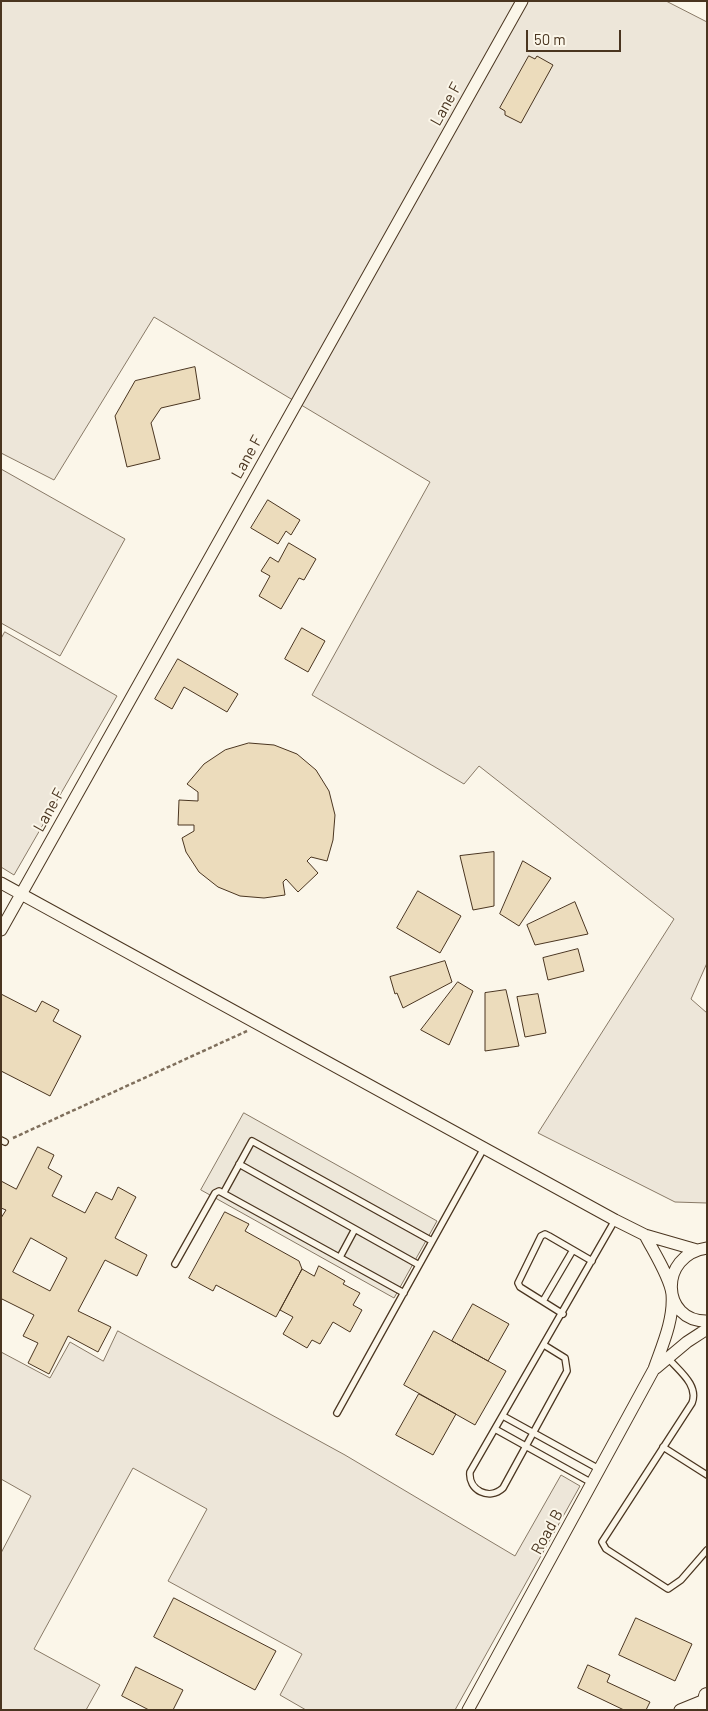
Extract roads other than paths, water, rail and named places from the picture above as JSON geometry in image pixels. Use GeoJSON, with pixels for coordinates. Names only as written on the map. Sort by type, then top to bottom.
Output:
{"type":"FeatureCollection","features":[{"type":"Feature","properties":{"kind":"street","name":"Lane F"},"geometry":{"type":"LineString","coordinates":[[1,930],[522,1]]}},
{"type":"Feature","properties":{"kind":"street"},"geometry":{"type":"LineString","coordinates":[[1,883],[615,1220],[645,1235],[702,1249]]}},
{"type":"Feature","properties":{"kind":"street"},"geometry":{"type":"LineString","coordinates":[[645,1235],[659,1261],[672,1294],[683,1312],[692,1318],[707,1321]]}},
{"type":"Feature","properties":{"kind":"street"},"geometry":{"type":"LineString","coordinates":[[654,1369],[668,1330],[673,1272],[682,1258],[702,1249]]}},
{"type":"Feature","properties":{"kind":"street"},"geometry":{"type":"LineString","coordinates":[[654,1369],[687,1342],[707,1329]]}},
{"type":"Feature","properties":{"kind":"street","name":"Road B"},"geometry":{"type":"LineString","coordinates":[[468,1710],[654,1369]]}},
{"type":"Feature","properties":{"kind":"street"},"geometry":{"type":"LineString","coordinates":[[680,1710],[707,1698]]}},
{"type":"Feature","properties":{"kind":"street"},"geometry":{"type":"LineString","coordinates":[[705,1710],[707,1698]]}},
{"type":"Feature","properties":{"kind":"lane"},"geometry":{"type":"LineString","coordinates":[[224,1192],[252,1142],[432,1241]]}},
{"type":"Feature","properties":{"kind":"lane"},"geometry":{"type":"LineString","coordinates":[[337,1413],[484,1148]]}},
{"type":"Feature","properties":{"kind":"lane"},"geometry":{"type":"LineString","coordinates":[[239,1164],[419,1265]]}},
{"type":"Feature","properties":{"kind":"lane"},"geometry":{"type":"LineString","coordinates":[[175,1264],[215,1193],[224,1192],[404,1293]]}},
{"type":"Feature","properties":{"kind":"lane"},"geometry":{"type":"LineString","coordinates":[[544,1345],[565,1358],[568,1363],[567,1371],[503,1488],[497,1494],[489,1495],[472,1486],[469,1480],[470,1472],[544,1345],[563,1314],[615,1220]]}},
{"type":"Feature","properties":{"kind":"lane"},"geometry":{"type":"LineString","coordinates":[[340,1257],[355,1229]]}},
{"type":"Feature","properties":{"kind":"lane"},"geometry":{"type":"LineString","coordinates":[[563,1314],[520,1287],[518,1280],[541,1236],[545,1234],[592,1261]]}},
{"type":"Feature","properties":{"kind":"lane"},"geometry":{"type":"LineString","coordinates":[[543,1301],[573,1250]]}},
{"type":"Feature","properties":{"kind":"lane"},"geometry":{"type":"LineString","coordinates":[[668,1358],[694,1388],[695,1394],[602,1542],[606,1549],[668,1589],[681,1580],[707,1550]]}},
{"type":"Feature","properties":{"kind":"lane"},"geometry":{"type":"LineString","coordinates":[[503,1416],[600,1469]]}},
{"type":"Feature","properties":{"kind":"lane"},"geometry":{"type":"LineString","coordinates":[[495,1429],[592,1483]]}},
{"type":"Feature","properties":{"kind":"lane"},"geometry":{"type":"LineString","coordinates":[[663,1447],[707,1475]]}}]}
